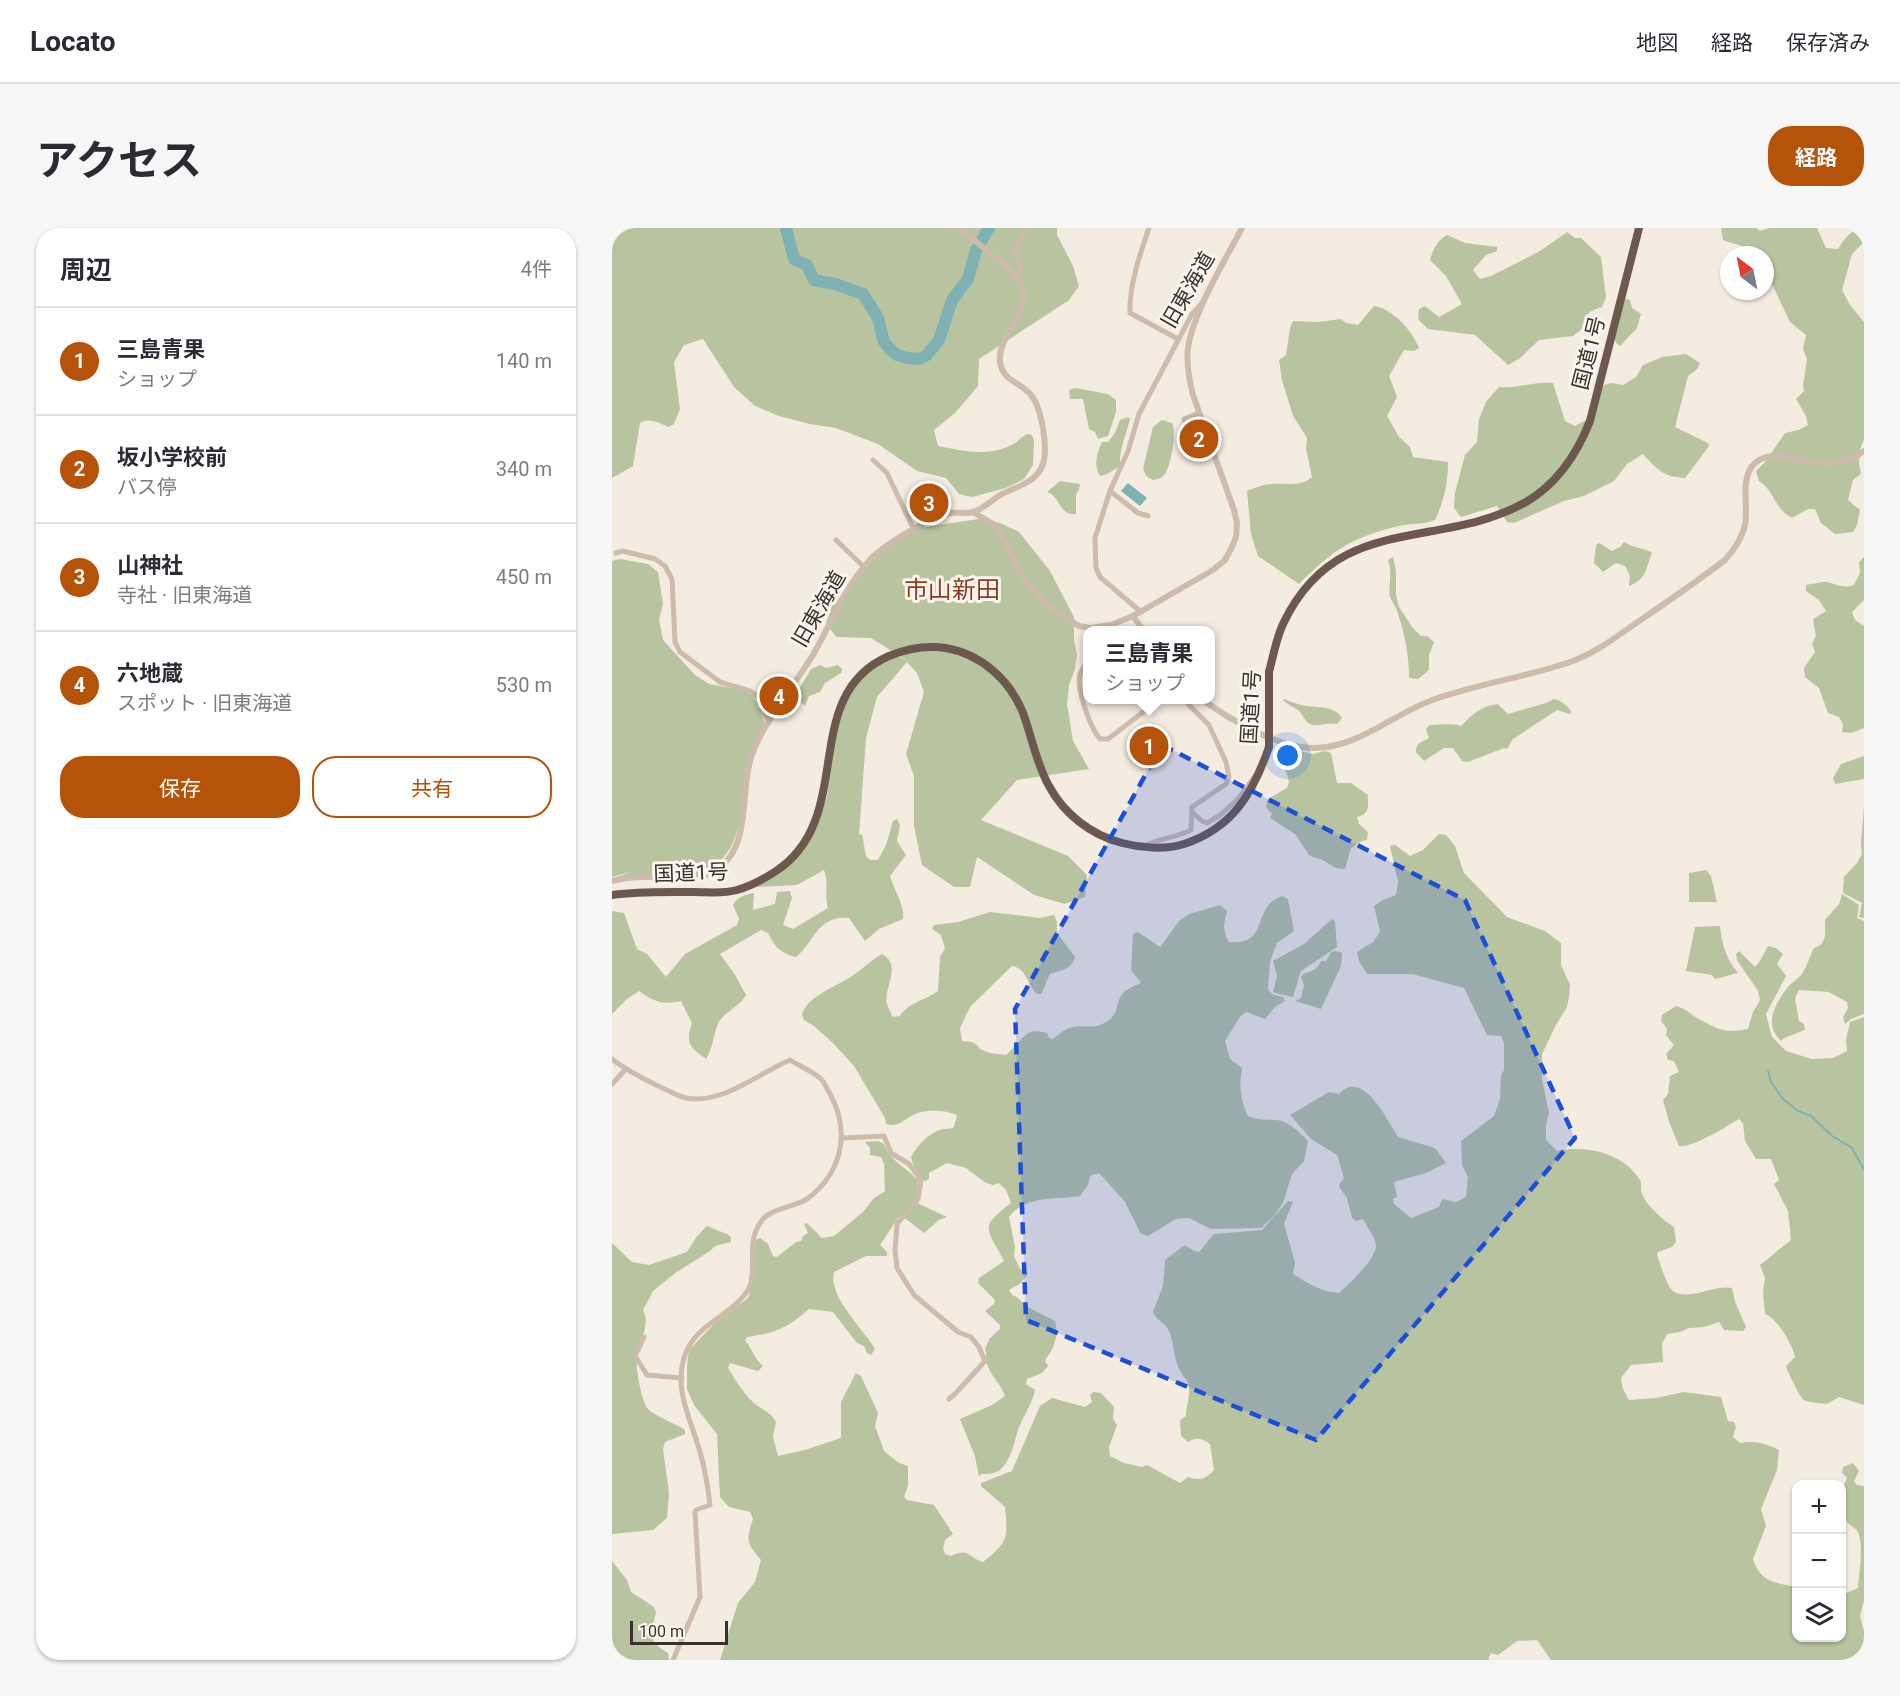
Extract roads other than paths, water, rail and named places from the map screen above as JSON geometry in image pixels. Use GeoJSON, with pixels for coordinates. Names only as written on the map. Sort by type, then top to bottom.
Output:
{"type":"FeatureCollection","features":[{"type":"Feature","properties":{"kind":"highway","name":"国道1号"},"geometry":{"type":"LineString","coordinates":[[612,895],[735,891],[758,881],[788,861],[807,839],[819,811],[824,794],[833,731],[839,708],[849,689],[863,673],[882,659],[902,650],[922,647],[965,652],[983,662],[997,674],[1013,694],[1023,712],[1038,762],[1049,786],[1063,808],[1084,825],[1106,839],[1144,847],[1180,845],[1208,834],[1233,814],[1253,789],[1262,769],[1269,747],[1269,672],[1282,626],[1307,587],[1340,558],[1362,548],[1389,538],[1456,526],[1490,517],[1526,502],[1541,492],[1566,466],[1581,445],[1593,412],[1639,228]]}},
{"type":"Feature","properties":{"kind":"street"},"geometry":{"type":"LineString","coordinates":[[959,228],[1016,277],[1021,269],[1015,252],[1026,228]]}},
{"type":"Feature","properties":{"kind":"street"},"geometry":{"type":"LineString","coordinates":[[1149,228],[1141,251],[1130,301],[1130,313],[1178,339]]}},
{"type":"Feature","properties":{"kind":"street","name":"旧東海道"},"geometry":{"type":"LineString","coordinates":[[1141,612],[1105,582],[1098,573],[1095,538],[1139,414],[1192,314],[1205,300],[1242,228]]}},
{"type":"Feature","properties":{"kind":"street","name":"旧東海道"},"geometry":{"type":"LineString","coordinates":[[612,881],[644,877],[697,878],[711,873],[724,864],[737,844],[751,758],[769,723],[864,567],[886,545],[952,513],[973,512],[1026,483],[1039,472],[1044,458],[1039,410],[1033,396],[1004,374],[1000,361],[1004,344],[1024,302],[1022,286],[1016,277]]}},
{"type":"Feature","properties":{"kind":"street"},"geometry":{"type":"LineString","coordinates":[[1111,626],[1141,612],[1213,570],[1225,560],[1236,537],[1234,510],[1188,377],[1188,351],[1193,328],[1205,300]]}},
{"type":"Feature","properties":{"kind":"street"},"geometry":{"type":"LineString","coordinates":[[1195,452],[1184,419],[1199,413]]}},
{"type":"Feature","properties":{"kind":"street"},"geometry":{"type":"LineString","coordinates":[[1210,704],[1231,720],[1261,734],[1302,748],[1334,747],[1356,740],[1393,718],[1430,701],[1570,662],[1610,642],[1730,556],[1745,526],[1749,472],[1759,459],[1768,455],[1780,455],[1817,464],[1837,463],[1847,461],[1864,451]]}},
{"type":"Feature","properties":{"kind":"street"},"geometry":{"type":"LineString","coordinates":[[873,460],[886,473],[914,530]]}},
{"type":"Feature","properties":{"kind":"street"},"geometry":{"type":"LineString","coordinates":[[1110,491],[1138,513],[1148,516]]}},
{"type":"Feature","properties":{"kind":"street"},"geometry":{"type":"LineString","coordinates":[[973,512],[993,524],[1001,534],[1025,580],[1046,605],[1083,627]]}},
{"type":"Feature","properties":{"kind":"street"},"geometry":{"type":"LineString","coordinates":[[836,540],[864,567]]}},
{"type":"Feature","properties":{"kind":"street"},"geometry":{"type":"LineString","coordinates":[[616,553],[623,551],[655,559],[665,566],[672,579],[675,642],[680,652],[720,682],[750,691],[757,696],[769,723]]}},
{"type":"Feature","properties":{"kind":"street"},"geometry":{"type":"LineString","coordinates":[[1133,616],[1140,626]]}},
{"type":"Feature","properties":{"kind":"street"},"geometry":{"type":"LineString","coordinates":[[1083,668],[1080,672],[1079,683],[1083,699]]}},
{"type":"Feature","properties":{"kind":"street"},"geometry":{"type":"LineString","coordinates":[[1085,704],[1100,739],[1108,739],[1153,704]]}},
{"type":"Feature","properties":{"kind":"street"},"geometry":{"type":"LineString","coordinates":[[1144,847],[1153,842],[1169,840],[1191,830],[1192,807],[1226,784],[1229,777],[1226,762],[1209,725],[1189,704]]}},
{"type":"Feature","properties":{"kind":"street"},"geometry":{"type":"LineString","coordinates":[[1192,813],[1207,823],[1219,816],[1239,798],[1250,781],[1262,769]]}},
{"type":"Feature","properties":{"kind":"street"},"geometry":{"type":"LineString","coordinates":[[612,1059],[625,1070],[675,1094],[696,1099],[734,1090],[790,1059],[822,1080],[838,1113],[842,1138],[836,1163],[821,1186],[798,1204],[772,1213],[760,1223],[752,1249],[750,1285],[746,1293],[694,1338],[685,1354],[682,1378],[685,1411],[700,1453],[710,1505],[695,1512],[700,1597],[673,1660]]}},
{"type":"Feature","properties":{"kind":"street"},"geometry":{"type":"LineString","coordinates":[[612,1084],[625,1070]]}},
{"type":"Feature","properties":{"kind":"street"},"geometry":{"type":"LineString","coordinates":[[842,1138],[884,1136],[891,1153],[909,1164],[921,1180],[918,1199],[897,1224],[895,1251],[897,1268],[914,1296],[958,1332],[971,1337],[979,1347],[985,1361],[949,1399]]}},
{"type":"Feature","properties":{"kind":"street"},"geometry":{"type":"LineString","coordinates":[[644,1337],[635,1356],[647,1375],[682,1378]]}},
{"type":"Feature","properties":{"kind":"water"},"geometry":{"type":"Polygon","coordinates":[[[1128,483],[1147,498],[1140,506],[1121,491],[1128,483]]]}},
{"type":"Feature","properties":{"kind":"waterway"},"geometry":{"type":"LineString","coordinates":[[786,228],[794,259],[807,265],[814,280],[835,284],[863,294],[878,318],[884,342],[889,348],[897,355],[919,359],[927,355],[939,340],[952,300],[968,279],[976,250],[989,228]]}},
{"type":"Feature","properties":{"kind":"waterway"},"geometry":{"type":"LineString","coordinates":[[1768,1071],[1771,1082],[1783,1099],[1798,1111],[1811,1116],[1832,1136],[1851,1147],[1864,1169]]}},
{"type":"Feature","properties":{"kind":"place","name":"坂小学校前"},"geometry":{"type":"Point","coordinates":[1199,439]}},
{"type":"Feature","properties":{"kind":"place","name":"山神社"},"geometry":{"type":"Point","coordinates":[929,503]}},
{"type":"Feature","properties":{"kind":"place","name":"六地蔵"},"geometry":{"type":"Point","coordinates":[779,696]}},
{"type":"Feature","properties":{"kind":"place","name":"三島青果"},"geometry":{"type":"Point","coordinates":[1149,746]}},
{"type":"Feature","properties":{"kind":"district","name":"市山新田"},"geometry":{"type":"Point","coordinates":[952,590]}}]}
